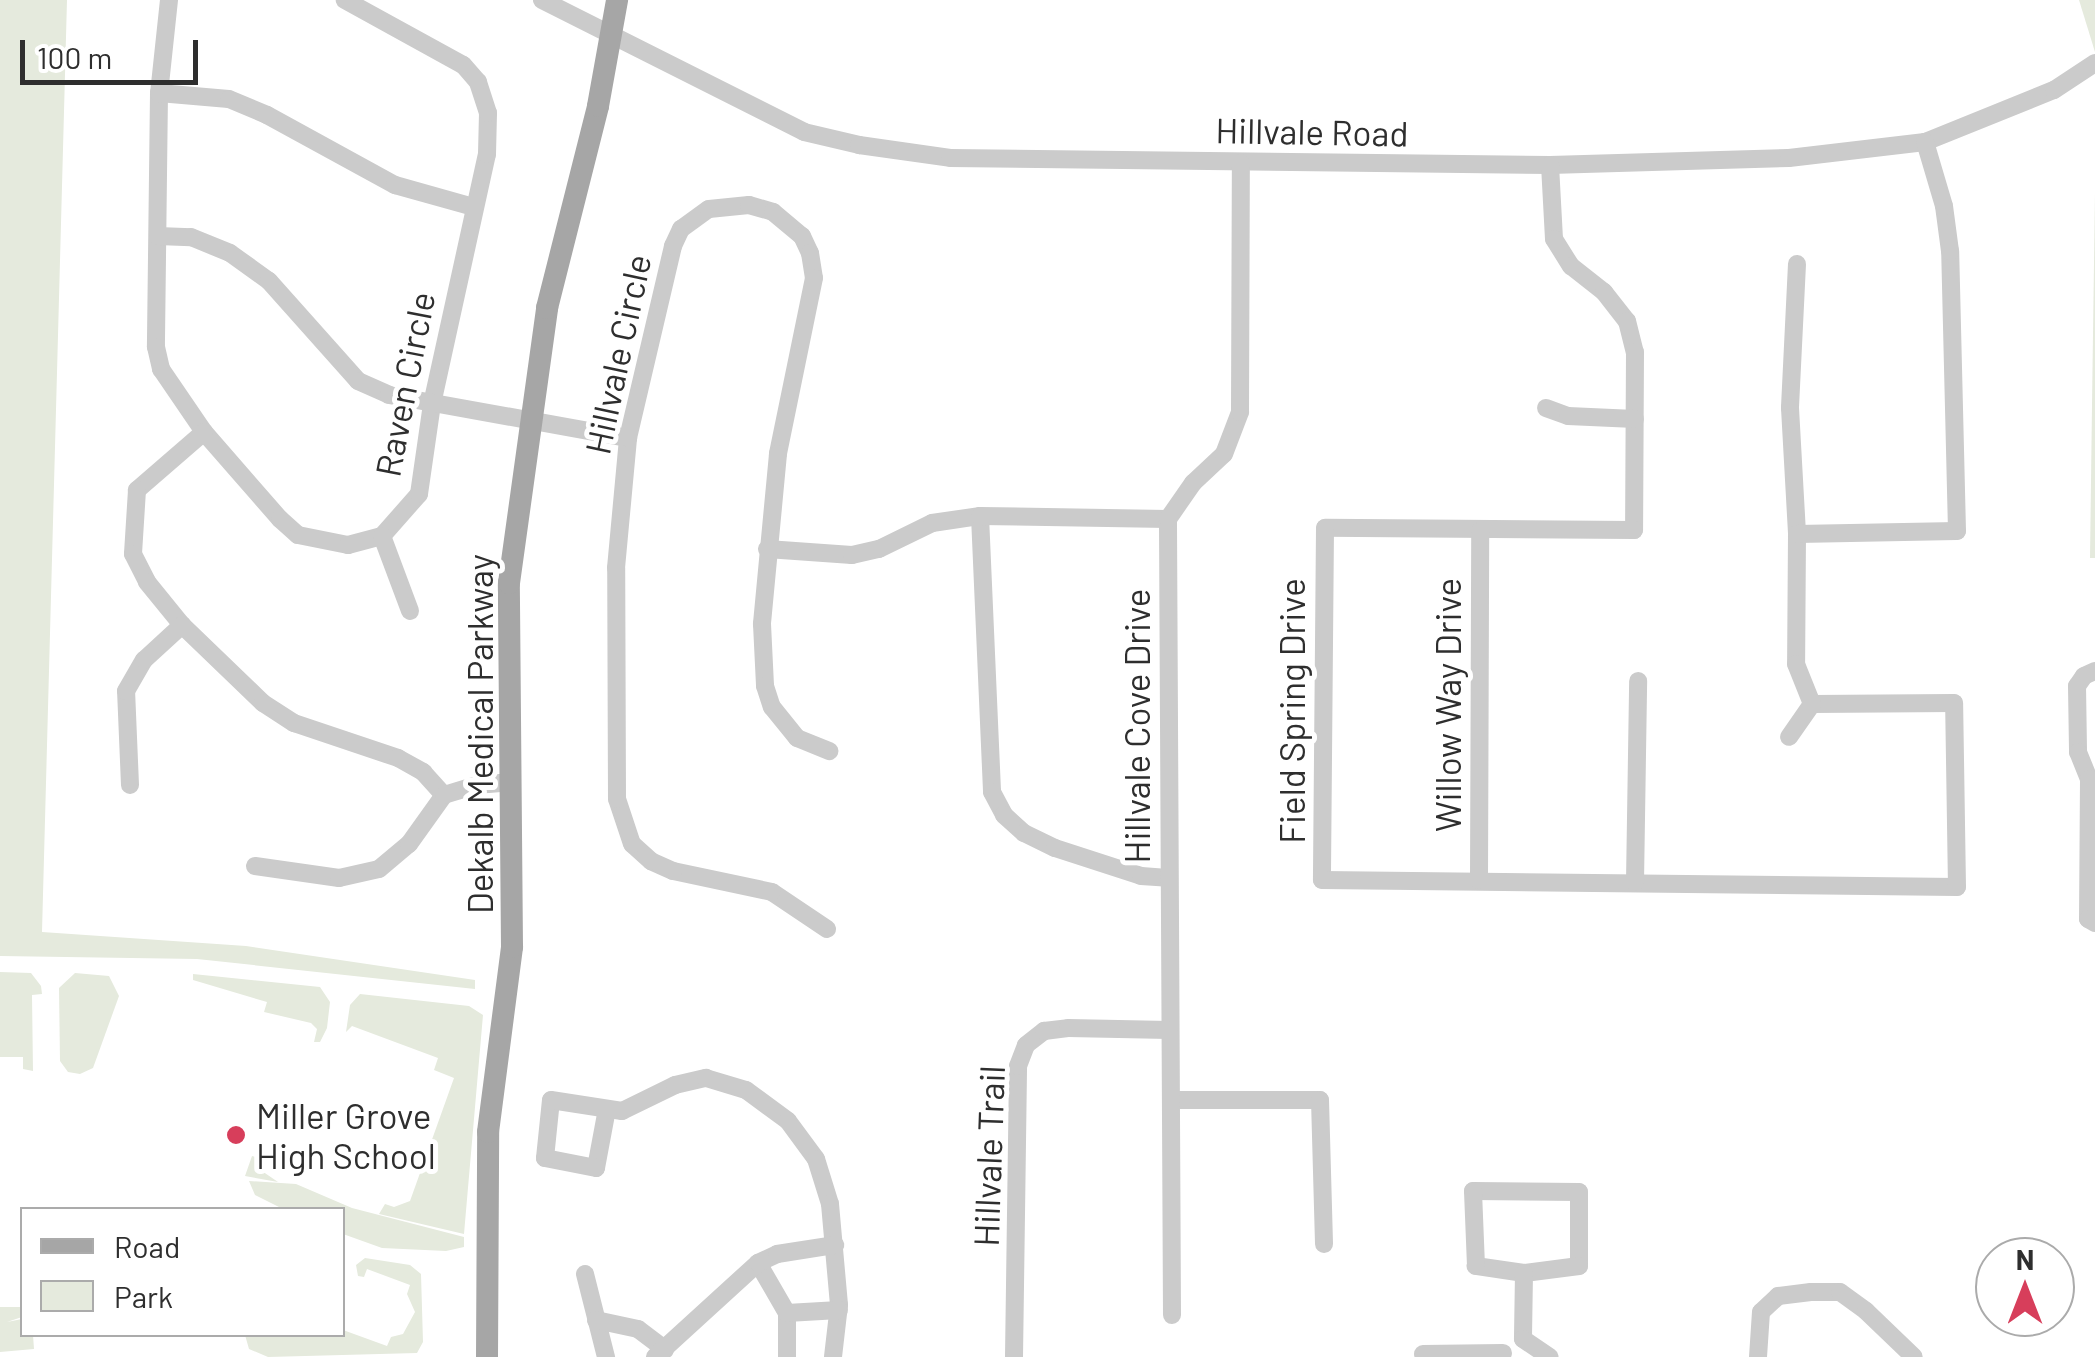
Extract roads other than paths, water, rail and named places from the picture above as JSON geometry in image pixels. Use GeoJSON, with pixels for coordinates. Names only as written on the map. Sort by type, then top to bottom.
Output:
{"type":"FeatureCollection","features":[{"type":"Feature","properties":{"kind":"main road","name":"Dekalb Medical Parkway"},"geometry":{"type":"LineString","coordinates":[[486,1357],[492,1084],[512,946],[510,583],[528,419],[547,308],[598,106],[618,0]]}},
{"type":"Feature","properties":{"kind":"street"},"geometry":{"type":"LineString","coordinates":[[169,0],[159,93],[161,369],[204,432],[298,535],[348,546],[382,536],[410,612]]}},
{"type":"Feature","properties":{"kind":"street","name":"Raven Circle"},"geometry":{"type":"LineString","coordinates":[[345,0],[463,66],[478,82],[488,113],[487,140],[432,404],[419,494],[382,536]]}},
{"type":"Feature","properties":{"kind":"street","name":"Hillvale Road"},"geometry":{"type":"LineString","coordinates":[[542,0],[804,132],[859,146],[950,158],[1550,165],[1789,158],[1925,142],[2054,90],[2095,63]]}},
{"type":"Feature","properties":{"kind":"street"},"geometry":{"type":"LineString","coordinates":[[159,93],[228,99],[267,115],[396,185],[474,207]]}},
{"type":"Feature","properties":{"kind":"street"},"geometry":{"type":"LineString","coordinates":[[1797,534],[1957,531],[1950,251],[1944,206],[1925,142]]}},
{"type":"Feature","properties":{"kind":"street"},"geometry":{"type":"LineString","coordinates":[[768,549],[852,555],[879,549],[932,523],[980,516],[1168,520],[1193,483],[1224,454],[1240,412],[1241,163]]}},
{"type":"Feature","properties":{"kind":"street","name":"Field Spring Drive"},"geometry":{"type":"LineString","coordinates":[[1550,165],[1554,239],[1571,266],[1604,292],[1627,321],[1635,352],[1634,530],[1325,528],[1322,880],[1957,887],[1954,703],[1812,704]]}},
{"type":"Feature","properties":{"kind":"street","name":"Hillvale Circle"},"geometry":{"type":"LineString","coordinates":[[828,928],[772,892],[673,871],[651,861],[632,844],[617,798],[615,610],[628,438],[660,292],[681,229],[709,209],[739,206],[773,212],[788,222],[810,253],[814,278],[778,454],[762,624],[765,686],[784,725],[798,738],[829,750]]}},
{"type":"Feature","properties":{"kind":"street"},"geometry":{"type":"LineString","coordinates":[[158,236],[192,237],[230,253],[269,282],[358,381],[388,396],[628,438]]}},
{"type":"Feature","properties":{"kind":"street"},"geometry":{"type":"LineString","coordinates":[[1789,737],[1812,704],[1796,664],[1797,534],[1790,408],[1797,264]]}},
{"type":"Feature","properties":{"kind":"street"},"geometry":{"type":"LineString","coordinates":[[1546,408],[1568,416],[1635,419]]}},
{"type":"Feature","properties":{"kind":"street"},"geometry":{"type":"LineString","coordinates":[[204,432],[137,490],[133,554],[147,582],[182,624],[278,713],[294,723],[398,758],[424,772],[444,795]]}},
{"type":"Feature","properties":{"kind":"street"},"geometry":{"type":"LineString","coordinates":[[980,516],[992,792],[1004,815],[1024,833],[1054,848],[1141,876],[1168,878]]}},
{"type":"Feature","properties":{"kind":"street","name":"Hillvale Cove Drive"},"geometry":{"type":"LineString","coordinates":[[1168,520],[1172,1314]]}},
{"type":"Feature","properties":{"kind":"street","name":"Willow Way Drive"},"geometry":{"type":"LineString","coordinates":[[1479,880],[1480,531]]}},
{"type":"Feature","properties":{"kind":"street"},"geometry":{"type":"LineString","coordinates":[[130,785],[126,691],[144,660],[182,624]]}},
{"type":"Feature","properties":{"kind":"street"},"geometry":{"type":"LineString","coordinates":[[2095,672],[2084,676],[2077,686],[2078,752],[2090,778],[2088,918],[2095,923]]}},
{"type":"Feature","properties":{"kind":"street"},"geometry":{"type":"LineString","coordinates":[[1635,882],[1638,682]]}},
{"type":"Feature","properties":{"kind":"street"},"geometry":{"type":"LineString","coordinates":[[255,866],[339,878],[379,868],[410,844],[444,795],[478,785],[512,782]]}},
{"type":"Feature","properties":{"kind":"street","name":"Hillvale Trail"},"geometry":{"type":"LineString","coordinates":[[1014,1357],[1018,1066],[1026,1045],[1044,1031],[1068,1028],[1168,1030]]}},
{"type":"Feature","properties":{"kind":"street"},"geometry":{"type":"LineString","coordinates":[[608,1109],[596,1168],[545,1158],[551,1100],[608,1109],[637,1108],[675,1085],[706,1078],[725,1081],[769,1104],[803,1138],[824,1178],[835,1245],[839,1310],[833,1357]]}},
{"type":"Feature","properties":{"kind":"street"},"geometry":{"type":"LineString","coordinates":[[1170,1100],[1320,1100],[1324,1244]]}},
{"type":"Feature","properties":{"kind":"street"},"geometry":{"type":"LineString","coordinates":[[1473,1191],[1579,1192],[1579,1266],[1524,1273],[1476,1266],[1473,1191]]}},
{"type":"Feature","properties":{"kind":"street"},"geometry":{"type":"LineString","coordinates":[[596,1320],[638,1329],[660,1353],[758,1263],[791,1251],[835,1245]]}},
{"type":"Feature","properties":{"kind":"street"},"geometry":{"type":"LineString","coordinates":[[758,1263],[786,1313],[787,1357]]}},
{"type":"Feature","properties":{"kind":"street"},"geometry":{"type":"LineString","coordinates":[[1523,1339],[1524,1273]]}},
{"type":"Feature","properties":{"kind":"street"},"geometry":{"type":"LineString","coordinates":[[585,1274],[606,1357]]}},
{"type":"Feature","properties":{"kind":"street"},"geometry":{"type":"LineString","coordinates":[[1758,1357],[1761,1312],[1778,1296],[1840,1292],[1914,1357]]}},
{"type":"Feature","properties":{"kind":"street"},"geometry":{"type":"LineString","coordinates":[[786,1313],[839,1310]]}},
{"type":"Feature","properties":{"kind":"street"},"geometry":{"type":"LineString","coordinates":[[1422,1354],[1503,1355],[1523,1339]]}},
{"type":"Feature","properties":{"kind":"street"},"geometry":{"type":"LineString","coordinates":[[1523,1339],[1550,1357]]}},
{"type":"Feature","properties":{"kind":"place","name":"Miller Grove High School"},"geometry":{"type":"Point","coordinates":[236,1135]}}]}
